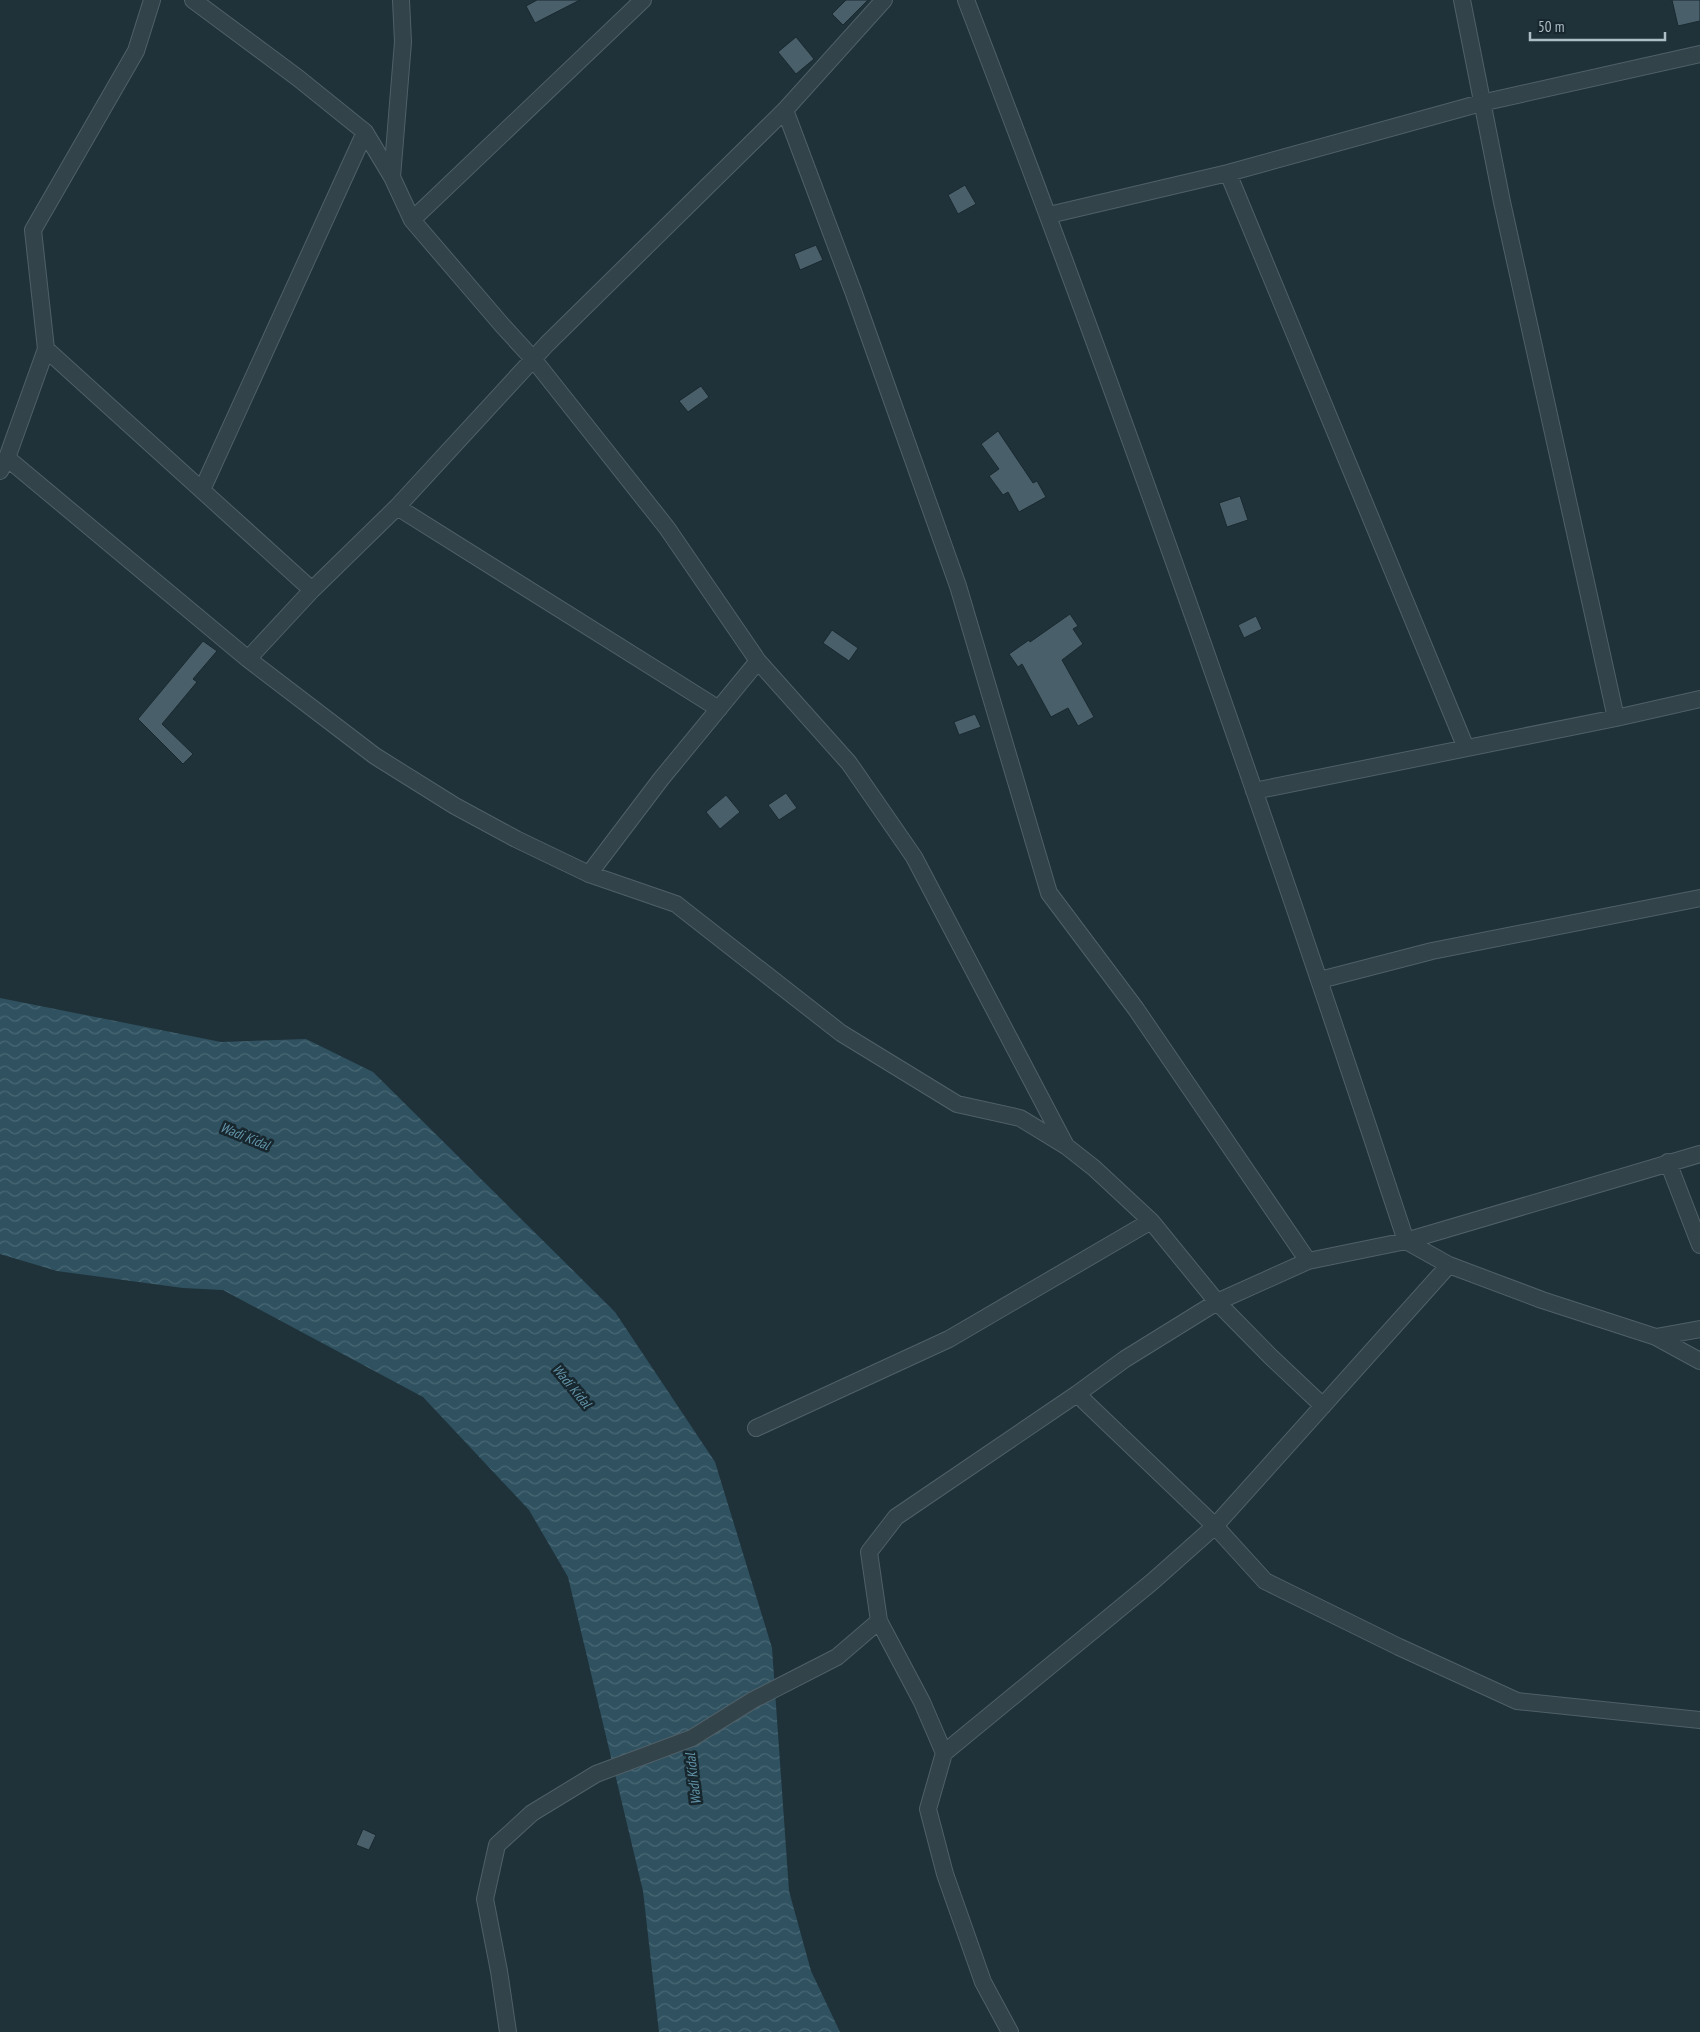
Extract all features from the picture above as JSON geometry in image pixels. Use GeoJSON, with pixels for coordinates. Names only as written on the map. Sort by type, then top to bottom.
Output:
{"type":"FeatureCollection","features":[{"type":"Feature","properties":{"kind":"street"},"geometry":{"type":"LineString","coordinates":[[152,0],[136,51],[33,230],[46,349],[4,464],[248,659],[376,756],[455,806],[516,839],[588,874],[676,904],[841,1033],[957,1104],[1020,1118],[1066,1146],[1094,1168],[1151,1221],[1217,1302],[1323,1406]]}},
{"type":"Feature","properties":{"kind":"street"},"geometry":{"type":"LineString","coordinates":[[193,0],[298,78],[365,132],[392,177],[412,220],[534,360],[667,528],[758,661],[849,763],[914,857],[1066,1146]]}},
{"type":"Feature","properties":{"kind":"street"},"geometry":{"type":"LineString","coordinates":[[392,177],[403,42],[401,0]]}},
{"type":"Feature","properties":{"kind":"street"},"geometry":{"type":"LineString","coordinates":[[412,220],[642,0]]}},
{"type":"Feature","properties":{"kind":"street"},"geometry":{"type":"LineString","coordinates":[[248,659],[312,590],[397,507],[534,360],[784,110],[884,0]]}},
{"type":"Feature","properties":{"kind":"street"},"geometry":{"type":"LineString","coordinates":[[966,0],[1049,215],[1254,791],[1320,980],[1406,1241],[1449,1265],[1542,1300],[1656,1337],[1700,1361]]}},
{"type":"Feature","properties":{"kind":"street"},"geometry":{"type":"LineString","coordinates":[[1462,0],[1481,103],[1616,718]]}},
{"type":"Feature","properties":{"kind":"street"},"geometry":{"type":"LineString","coordinates":[[1049,215],[1228,174],[1481,103],[1700,54]]}},
{"type":"Feature","properties":{"kind":"street"},"geometry":{"type":"LineString","coordinates":[[784,110],[854,291],[958,586],[1049,893],[1136,1010],[1308,1261]]}},
{"type":"Feature","properties":{"kind":"street"},"geometry":{"type":"LineString","coordinates":[[202,490],[365,132]]}},
{"type":"Feature","properties":{"kind":"street"},"geometry":{"type":"LineString","coordinates":[[1228,174],[1466,748]]}},
{"type":"Feature","properties":{"kind":"street"},"geometry":{"type":"LineString","coordinates":[[46,349],[312,590]]}},
{"type":"Feature","properties":{"kind":"street"},"geometry":{"type":"LineString","coordinates":[[397,507],[719,709]]}},
{"type":"Feature","properties":{"kind":"street"},"geometry":{"type":"LineString","coordinates":[[588,874],[660,779],[758,661]]}},
{"type":"Feature","properties":{"kind":"street"},"geometry":{"type":"LineString","coordinates":[[1254,791],[1616,718],[1700,699]]}},
{"type":"Feature","properties":{"kind":"street"},"geometry":{"type":"LineString","coordinates":[[1320,980],[1432,950],[1700,898]]}},
{"type":"Feature","properties":{"kind":"street"},"geometry":{"type":"LineString","coordinates":[[944,1753],[922,1702],[879,1621],[868,1552],[896,1517],[1077,1394],[1125,1359],[1217,1302],[1308,1261],[1406,1241],[1700,1154]]}},
{"type":"Feature","properties":{"kind":"street"},"geometry":{"type":"LineString","coordinates":[[1668,1162],[1700,1245]]}},
{"type":"Feature","properties":{"kind":"street"},"geometry":{"type":"LineString","coordinates":[[756,1428],[949,1339],[1151,1221]]}},
{"type":"Feature","properties":{"kind":"street"},"geometry":{"type":"LineString","coordinates":[[1010,2032],[982,1982],[944,1874],[928,1809],[944,1753],[1152,1582],[1215,1526],[1449,1265]]}},
{"type":"Feature","properties":{"kind":"street"},"geometry":{"type":"LineString","coordinates":[[1656,1337],[1700,1329]]}},
{"type":"Feature","properties":{"kind":"street"},"geometry":{"type":"LineString","coordinates":[[1077,1394],[1215,1526],[1265,1581],[1399,1647],[1517,1701],[1700,1720]]}},
{"type":"Feature","properties":{"kind":"street"},"geometry":{"type":"LineString","coordinates":[[508,2032],[499,1970],[485,1900],[497,1845],[532,1813],[596,1774],[692,1738],[753,1700],[837,1658],[879,1621]]}},
{"type":"Feature","properties":{"kind":"water","name":"Wadi Kidal"},"geometry":{"type":"Polygon","coordinates":[[[0,998],[221,1042],[306,1039],[373,1072],[615,1312],[715,1462],[772,1648],[789,1891],[811,1971],[840,2032],[659,2032],[643,1891],[568,1577],[529,1510],[423,1397],[223,1290],[183,1288],[57,1271],[0,1254],[0,998]]]}},
{"type":"Feature","properties":{"kind":"building"},"geometry":{"type":"Polygon","coordinates":[[[537,0],[580,0],[535,23],[526,6],[537,0]]]}},
{"type":"Feature","properties":{"kind":"building"},"geometry":{"type":"Polygon","coordinates":[[[846,0],[868,0],[843,25],[832,14],[846,0]]]}},
{"type":"Feature","properties":{"kind":"building"},"geometry":{"type":"Polygon","coordinates":[[[1672,0],[1700,0],[1700,21],[1678,26],[1672,0]]]}},
{"type":"Feature","properties":{"kind":"building"},"geometry":{"type":"Polygon","coordinates":[[[796,37],[814,59],[796,74],[778,52],[796,37]]]}},
{"type":"Feature","properties":{"kind":"building"},"geometry":{"type":"Polygon","coordinates":[[[965,185],[976,204],[958,214],[948,195],[965,185]]]}},
{"type":"Feature","properties":{"kind":"building"},"geometry":{"type":"Polygon","coordinates":[[[816,245],[823,260],[800,270],[794,254],[816,245]]]}},
{"type":"Feature","properties":{"kind":"building"},"geometry":{"type":"Polygon","coordinates":[[[701,386],[709,397],[688,412],[679,401],[701,386]]]}},
{"type":"Feature","properties":{"kind":"building"},"geometry":{"type":"Polygon","coordinates":[[[998,431],[1033,483],[1037,481],[1046,497],[1019,512],[1008,492],[1003,495],[989,476],[999,469],[981,444],[998,431]]]}},
{"type":"Feature","properties":{"kind":"building"},"geometry":{"type":"Polygon","coordinates":[[[1240,496],[1248,520],[1227,527],[1219,503],[1240,496]]]}},
{"type":"Feature","properties":{"kind":"building"},"geometry":{"type":"Polygon","coordinates":[[[1070,614],[1078,626],[1073,629],[1083,644],[1062,660],[1094,717],[1078,726],[1068,708],[1051,717],[1022,664],[1018,667],[1009,654],[1070,614]]]}},
{"type":"Feature","properties":{"kind":"building"},"geometry":{"type":"Polygon","coordinates":[[[1256,616],[1262,629],[1244,638],[1238,625],[1256,616]]]}},
{"type":"Feature","properties":{"kind":"building"},"geometry":{"type":"Polygon","coordinates":[[[832,630],[858,648],[849,661],[823,643],[832,630]]]}},
{"type":"Feature","properties":{"kind":"building"},"geometry":{"type":"Polygon","coordinates":[[[203,641],[217,651],[193,679],[197,682],[162,724],[193,754],[183,764],[138,719],[203,641]]]}},
{"type":"Feature","properties":{"kind":"building"},"geometry":{"type":"Polygon","coordinates":[[[975,714],[981,727],[959,735],[954,722],[975,714]]]}},
{"type":"Feature","properties":{"kind":"building"},"geometry":{"type":"Polygon","coordinates":[[[786,793],[797,808],[779,820],[768,805],[786,793]]]}},
{"type":"Feature","properties":{"kind":"building"},"geometry":{"type":"Polygon","coordinates":[[[726,795],[740,812],[720,829],[706,812],[726,795]]]}},
{"type":"Feature","properties":{"kind":"building"},"geometry":{"type":"Polygon","coordinates":[[[363,1829],[376,1835],[369,1850],[356,1845],[363,1829]]]}}]}
